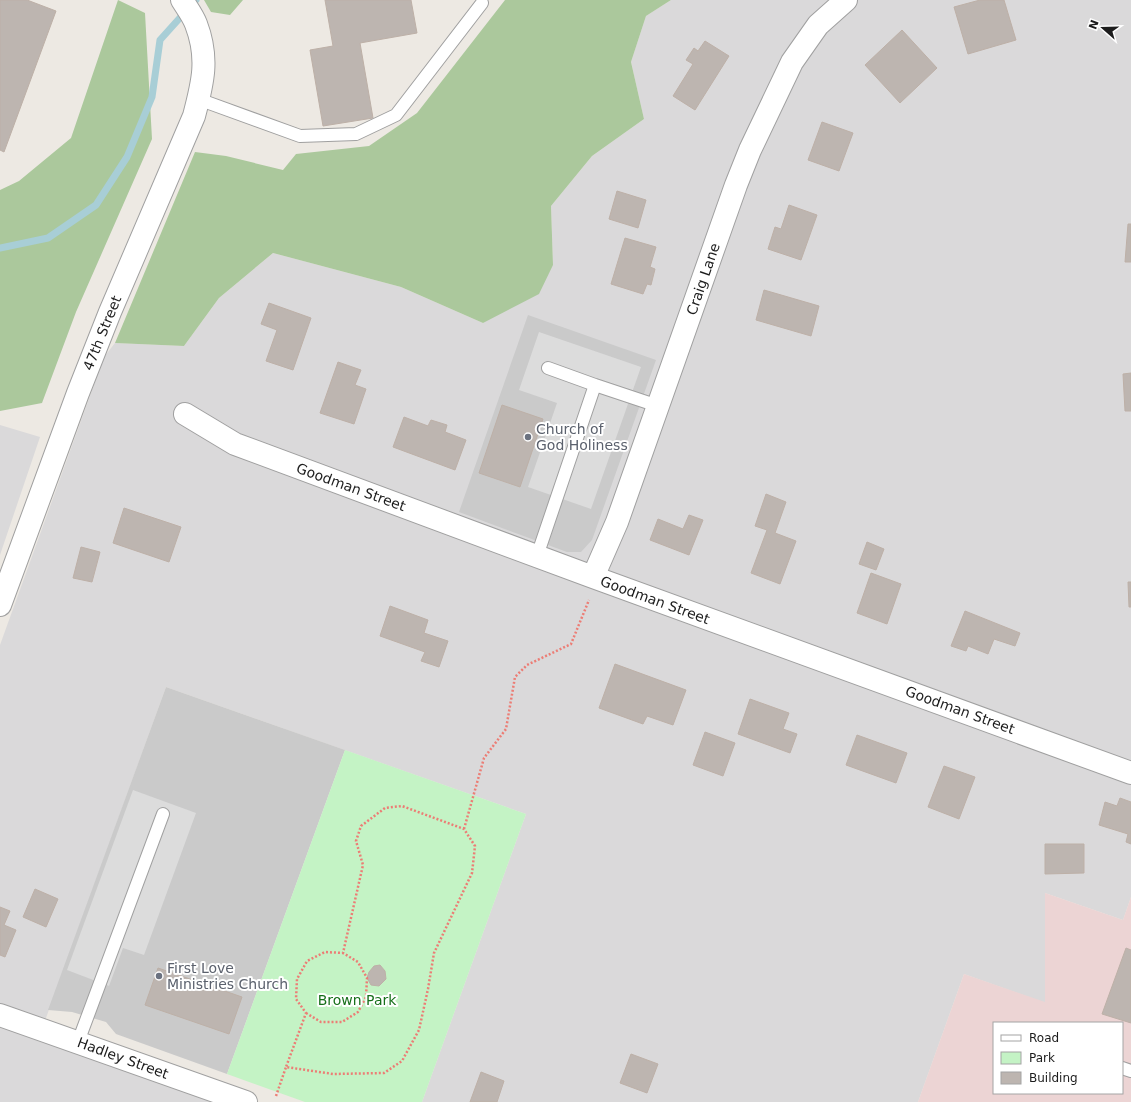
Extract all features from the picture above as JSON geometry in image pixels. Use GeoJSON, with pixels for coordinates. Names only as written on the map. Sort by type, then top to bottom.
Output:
{"type":"FeatureCollection","features":[{"type":"Feature","properties":{"kind":"street","name":"47th Street"},"geometry":{"type":"LineString","coordinates":[[0,605],[110,312],[194,116],[202,84],[204,62],[203,49],[196,23],[182,0]]}},
{"type":"Feature","properties":{"kind":"street","name":"Craig Lane"},"geometry":{"type":"LineString","coordinates":[[595,578],[617,522],[736,185],[750,150],[792,62],[818,25],[846,0]]}},
{"type":"Feature","properties":{"kind":"street","name":"Goodman Street"},"geometry":{"type":"LineString","coordinates":[[185,414],[235,444],[595,578],[1131,773]]}},
{"type":"Feature","properties":{"kind":"street","name":"Hadley Street"},"geometry":{"type":"LineString","coordinates":[[0,1015],[246,1102]]}},
{"type":"Feature","properties":{"kind":"lane"},"geometry":{"type":"LineString","coordinates":[[198,99],[300,136],[356,134],[396,115],[482,3]]}},
{"type":"Feature","properties":{"kind":"lane"},"geometry":{"type":"LineString","coordinates":[[548,368],[658,406]]}},
{"type":"Feature","properties":{"kind":"lane"},"geometry":{"type":"LineString","coordinates":[[537,556],[595,384]]}},
{"type":"Feature","properties":{"kind":"lane"},"geometry":{"type":"LineString","coordinates":[[78,1042],[163,814]]}},
{"type":"Feature","properties":{"kind":"path"},"geometry":{"type":"LineString","coordinates":[[464,829],[484,758],[506,728],[515,677],[526,664],[571,644],[595,578]]}},
{"type":"Feature","properties":{"kind":"path"},"geometry":{"type":"LineString","coordinates":[[286,1067],[333,1074],[384,1073],[402,1061],[419,1030],[434,953],[472,873],[476,846],[464,829],[402,806],[386,808],[361,826],[356,842],[363,865],[343,953]]}},
{"type":"Feature","properties":{"kind":"path"},"geometry":{"type":"LineString","coordinates":[[325,952],[343,953],[358,962],[367,978],[366,997],[358,1012],[342,1022],[322,1022],[306,1013],[296,999],[297,979],[307,960],[325,952]]}},
{"type":"Feature","properties":{"kind":"path"},"geometry":{"type":"LineString","coordinates":[[276,1096],[306,1013]]}},
{"type":"Feature","properties":{"kind":"shaded area"},"geometry":{"type":"Polygon","coordinates":[[[671,0],[1131,0],[1131,897],[1123,920],[1045,893],[1045,1003],[964,974],[918,1102],[422,1102],[526,814],[166,687],[38,1040],[214,1102],[0,1102],[0,645],[104,357],[115,343],[184,346],[219,298],[273,253],[401,287],[483,323],[553,265],[551,206],[592,156],[644,119],[631,62],[646,16],[671,0]]]}},
{"type":"Feature","properties":{"kind":"shaded area"},"geometry":{"type":"Polygon","coordinates":[[[528,315],[656,360],[592,540],[581,552],[567,552],[459,512],[528,315]]]}},
{"type":"Feature","properties":{"kind":"shaded area"},"geometry":{"type":"Polygon","coordinates":[[[539,332],[641,367],[591,509],[528,487],[557,403],[519,390],[539,332]]]}},
{"type":"Feature","properties":{"kind":"shaded area"},"geometry":{"type":"Polygon","coordinates":[[[0,425],[40,437],[0,555],[0,425]]]}},
{"type":"Feature","properties":{"kind":"shaded area"},"geometry":{"type":"Polygon","coordinates":[[[166,687],[345,750],[227,1074],[116,1034],[106,1022],[72,1012],[48,1010],[166,687]]]}},
{"type":"Feature","properties":{"kind":"shaded area"},"geometry":{"type":"Polygon","coordinates":[[[133,790],[196,813],[144,955],[123,948],[109,986],[67,970],[133,790]]]}},
{"type":"Feature","properties":{"kind":"shaded area"},"geometry":{"type":"Polygon","coordinates":[[[1045,893],[1123,920],[1131,897],[1131,1102],[918,1102],[964,974],[1045,1002],[1045,893]]]}},
{"type":"Feature","properties":{"kind":"green space"},"geometry":{"type":"Polygon","coordinates":[[[118,0],[145,13],[152,139],[76,312],[42,403],[0,411],[0,190],[19,181],[71,138],[118,0]]]}},
{"type":"Feature","properties":{"kind":"green space"},"geometry":{"type":"Polygon","coordinates":[[[204,0],[243,0],[230,15],[211,12],[204,0]]]}},
{"type":"Feature","properties":{"kind":"green space"},"geometry":{"type":"Polygon","coordinates":[[[505,0],[671,0],[646,16],[631,62],[644,119],[592,156],[551,206],[553,265],[539,294],[483,323],[401,287],[273,253],[219,298],[184,346],[115,343],[195,152],[226,156],[283,170],[296,154],[369,146],[417,113],[505,0]]]}},
{"type":"Feature","properties":{"kind":"green space","name":"Brown Park"},"geometry":{"type":"Polygon","coordinates":[[[345,750],[526,814],[422,1102],[305,1102],[227,1074],[345,750]]]}},
{"type":"Feature","properties":{"kind":"building"},"geometry":{"type":"Polygon","coordinates":[[[0,0],[27,0],[56,11],[4,152],[0,150],[0,0]]]}},
{"type":"Feature","properties":{"kind":"building"},"geometry":{"type":"Polygon","coordinates":[[[325,0],[411,0],[417,33],[360,43],[373,118],[323,126],[310,50],[333,46],[325,0]]]}},
{"type":"Feature","properties":{"kind":"building"},"geometry":{"type":"Polygon","coordinates":[[[980,0],[1004,0],[1016,40],[968,54],[954,7],[980,0]]]}},
{"type":"Feature","properties":{"kind":"building"},"geometry":{"type":"Polygon","coordinates":[[[902,30],[937,68],[900,103],[865,65],[902,30]]]}},
{"type":"Feature","properties":{"kind":"building"},"geometry":{"type":"Polygon","coordinates":[[[705,41],[729,56],[695,110],[673,96],[693,64],[686,60],[694,48],[698,51],[705,41]]]}},
{"type":"Feature","properties":{"kind":"building"},"geometry":{"type":"Polygon","coordinates":[[[822,122],[853,133],[839,171],[808,160],[822,122]]]}},
{"type":"Feature","properties":{"kind":"building"},"geometry":{"type":"Polygon","coordinates":[[[617,191],[646,200],[638,228],[609,219],[617,191]]]}},
{"type":"Feature","properties":{"kind":"building"},"geometry":{"type":"Polygon","coordinates":[[[789,205],[817,215],[801,260],[768,249],[775,227],[781,229],[789,205]]]}},
{"type":"Feature","properties":{"kind":"building"},"geometry":{"type":"Polygon","coordinates":[[[1128,224],[1131,224],[1131,262],[1125,262],[1128,224]]]}},
{"type":"Feature","properties":{"kind":"building"},"geometry":{"type":"Polygon","coordinates":[[[625,238],[656,247],[650,267],[655,269],[651,285],[647,284],[643,294],[611,284],[625,238]]]}},
{"type":"Feature","properties":{"kind":"building"},"geometry":{"type":"Polygon","coordinates":[[[764,290],[819,306],[811,336],[756,320],[764,290]]]}},
{"type":"Feature","properties":{"kind":"building"},"geometry":{"type":"Polygon","coordinates":[[[269,303],[311,318],[293,370],[266,361],[277,330],[261,324],[269,303]]]}},
{"type":"Feature","properties":{"kind":"building"},"geometry":{"type":"Polygon","coordinates":[[[338,362],[361,370],[355,385],[366,389],[354,424],[320,413],[338,362]]]}},
{"type":"Feature","properties":{"kind":"building"},"geometry":{"type":"Polygon","coordinates":[[[1131,373],[1131,411],[1125,411],[1123,374],[1131,373]]]}},
{"type":"Feature","properties":{"kind":"building","name":"Church of God Holiness"},"geometry":{"type":"Polygon","coordinates":[[[502,405],[543,419],[520,487],[479,473],[502,405]]]}},
{"type":"Feature","properties":{"kind":"building"},"geometry":{"type":"Polygon","coordinates":[[[404,417],[428,426],[431,420],[447,425],[445,432],[466,440],[455,470],[393,447],[404,417]]]}},
{"type":"Feature","properties":{"kind":"building"},"geometry":{"type":"Polygon","coordinates":[[[766,494],[786,502],[775,533],[796,541],[780,584],[751,573],[767,530],[755,526],[766,494]]]}},
{"type":"Feature","properties":{"kind":"building"},"geometry":{"type":"Polygon","coordinates":[[[124,508],[181,527],[169,562],[113,543],[124,508]]]}},
{"type":"Feature","properties":{"kind":"building"},"geometry":{"type":"Polygon","coordinates":[[[689,515],[703,520],[689,555],[650,540],[658,519],[683,529],[689,515]]]}},
{"type":"Feature","properties":{"kind":"building"},"geometry":{"type":"Polygon","coordinates":[[[867,542],[884,549],[876,570],[859,564],[867,542]]]}},
{"type":"Feature","properties":{"kind":"building"},"geometry":{"type":"Polygon","coordinates":[[[81,547],[100,552],[92,582],[73,578],[81,547]]]}},
{"type":"Feature","properties":{"kind":"building"},"geometry":{"type":"Polygon","coordinates":[[[871,573],[901,584],[887,624],[857,613],[871,573]]]}},
{"type":"Feature","properties":{"kind":"building"},"geometry":{"type":"Polygon","coordinates":[[[1128,582],[1131,582],[1131,607],[1129,607],[1128,582]]]}},
{"type":"Feature","properties":{"kind":"building"},"geometry":{"type":"Polygon","coordinates":[[[390,606],[428,620],[424,633],[448,641],[439,667],[421,661],[425,652],[380,636],[390,606]]]}},
{"type":"Feature","properties":{"kind":"building"},"geometry":{"type":"Polygon","coordinates":[[[965,611],[1020,633],[1015,646],[994,639],[988,654],[968,646],[966,651],[951,646],[965,611]]]}},
{"type":"Feature","properties":{"kind":"building"},"geometry":{"type":"Polygon","coordinates":[[[615,664],[686,690],[673,725],[647,716],[643,724],[599,708],[615,664]]]}},
{"type":"Feature","properties":{"kind":"building"},"geometry":{"type":"Polygon","coordinates":[[[750,699],[789,713],[783,729],[797,734],[790,753],[738,734],[750,699]]]}},
{"type":"Feature","properties":{"kind":"building"},"geometry":{"type":"Polygon","coordinates":[[[705,732],[735,743],[723,776],[693,765],[705,732]]]}},
{"type":"Feature","properties":{"kind":"building"},"geometry":{"type":"Polygon","coordinates":[[[857,735],[907,753],[896,783],[846,765],[857,735]]]}},
{"type":"Feature","properties":{"kind":"building"},"geometry":{"type":"Polygon","coordinates":[[[944,766],[975,777],[959,819],[928,807],[944,766]]]}},
{"type":"Feature","properties":{"kind":"building"},"geometry":{"type":"Polygon","coordinates":[[[1120,798],[1131,802],[1131,844],[1126,842],[1128,834],[1099,825],[1105,802],[1117,806],[1120,798]]]}},
{"type":"Feature","properties":{"kind":"building"},"geometry":{"type":"Polygon","coordinates":[[[1045,844],[1084,844],[1084,873],[1045,874],[1045,844]]]}},
{"type":"Feature","properties":{"kind":"building"},"geometry":{"type":"Polygon","coordinates":[[[35,889],[58,899],[46,927],[23,917],[35,889]]]}},
{"type":"Feature","properties":{"kind":"building"},"geometry":{"type":"Polygon","coordinates":[[[0,907],[10,911],[4,925],[16,930],[5,957],[0,955],[0,907]]]}},
{"type":"Feature","properties":{"kind":"building"},"geometry":{"type":"Polygon","coordinates":[[[1126,948],[1131,950],[1131,1023],[1102,1014],[1126,948]]]}},
{"type":"Feature","properties":{"kind":"building"},"geometry":{"type":"Polygon","coordinates":[[[380,965],[385,971],[386,979],[379,986],[371,985],[367,978],[369,972],[374,966],[380,965]]]}},
{"type":"Feature","properties":{"kind":"building","name":"First Love Ministries Church"},"geometry":{"type":"Polygon","coordinates":[[[158,968],[242,997],[229,1034],[145,1005],[158,968]]]}},
{"type":"Feature","properties":{"kind":"building"},"geometry":{"type":"Polygon","coordinates":[[[631,1054],[658,1064],[647,1093],[620,1083],[631,1054]]]}},
{"type":"Feature","properties":{"kind":"building"},"geometry":{"type":"Polygon","coordinates":[[[481,1072],[504,1081],[497,1102],[470,1102],[481,1072]]]}},
{"type":"Feature","properties":{"kind":"waterway"},"geometry":{"type":"LineString","coordinates":[[0,248],[48,238],[96,205],[127,157],[152,97],[160,40],[196,0]]}},
{"type":"Feature","properties":{"kind":"place","name":"Church of God Holiness"},"geometry":{"type":"Point","coordinates":[528,437]}},
{"type":"Feature","properties":{"kind":"place","name":"First Love Ministries Church"},"geometry":{"type":"Point","coordinates":[159,976]}}]}
